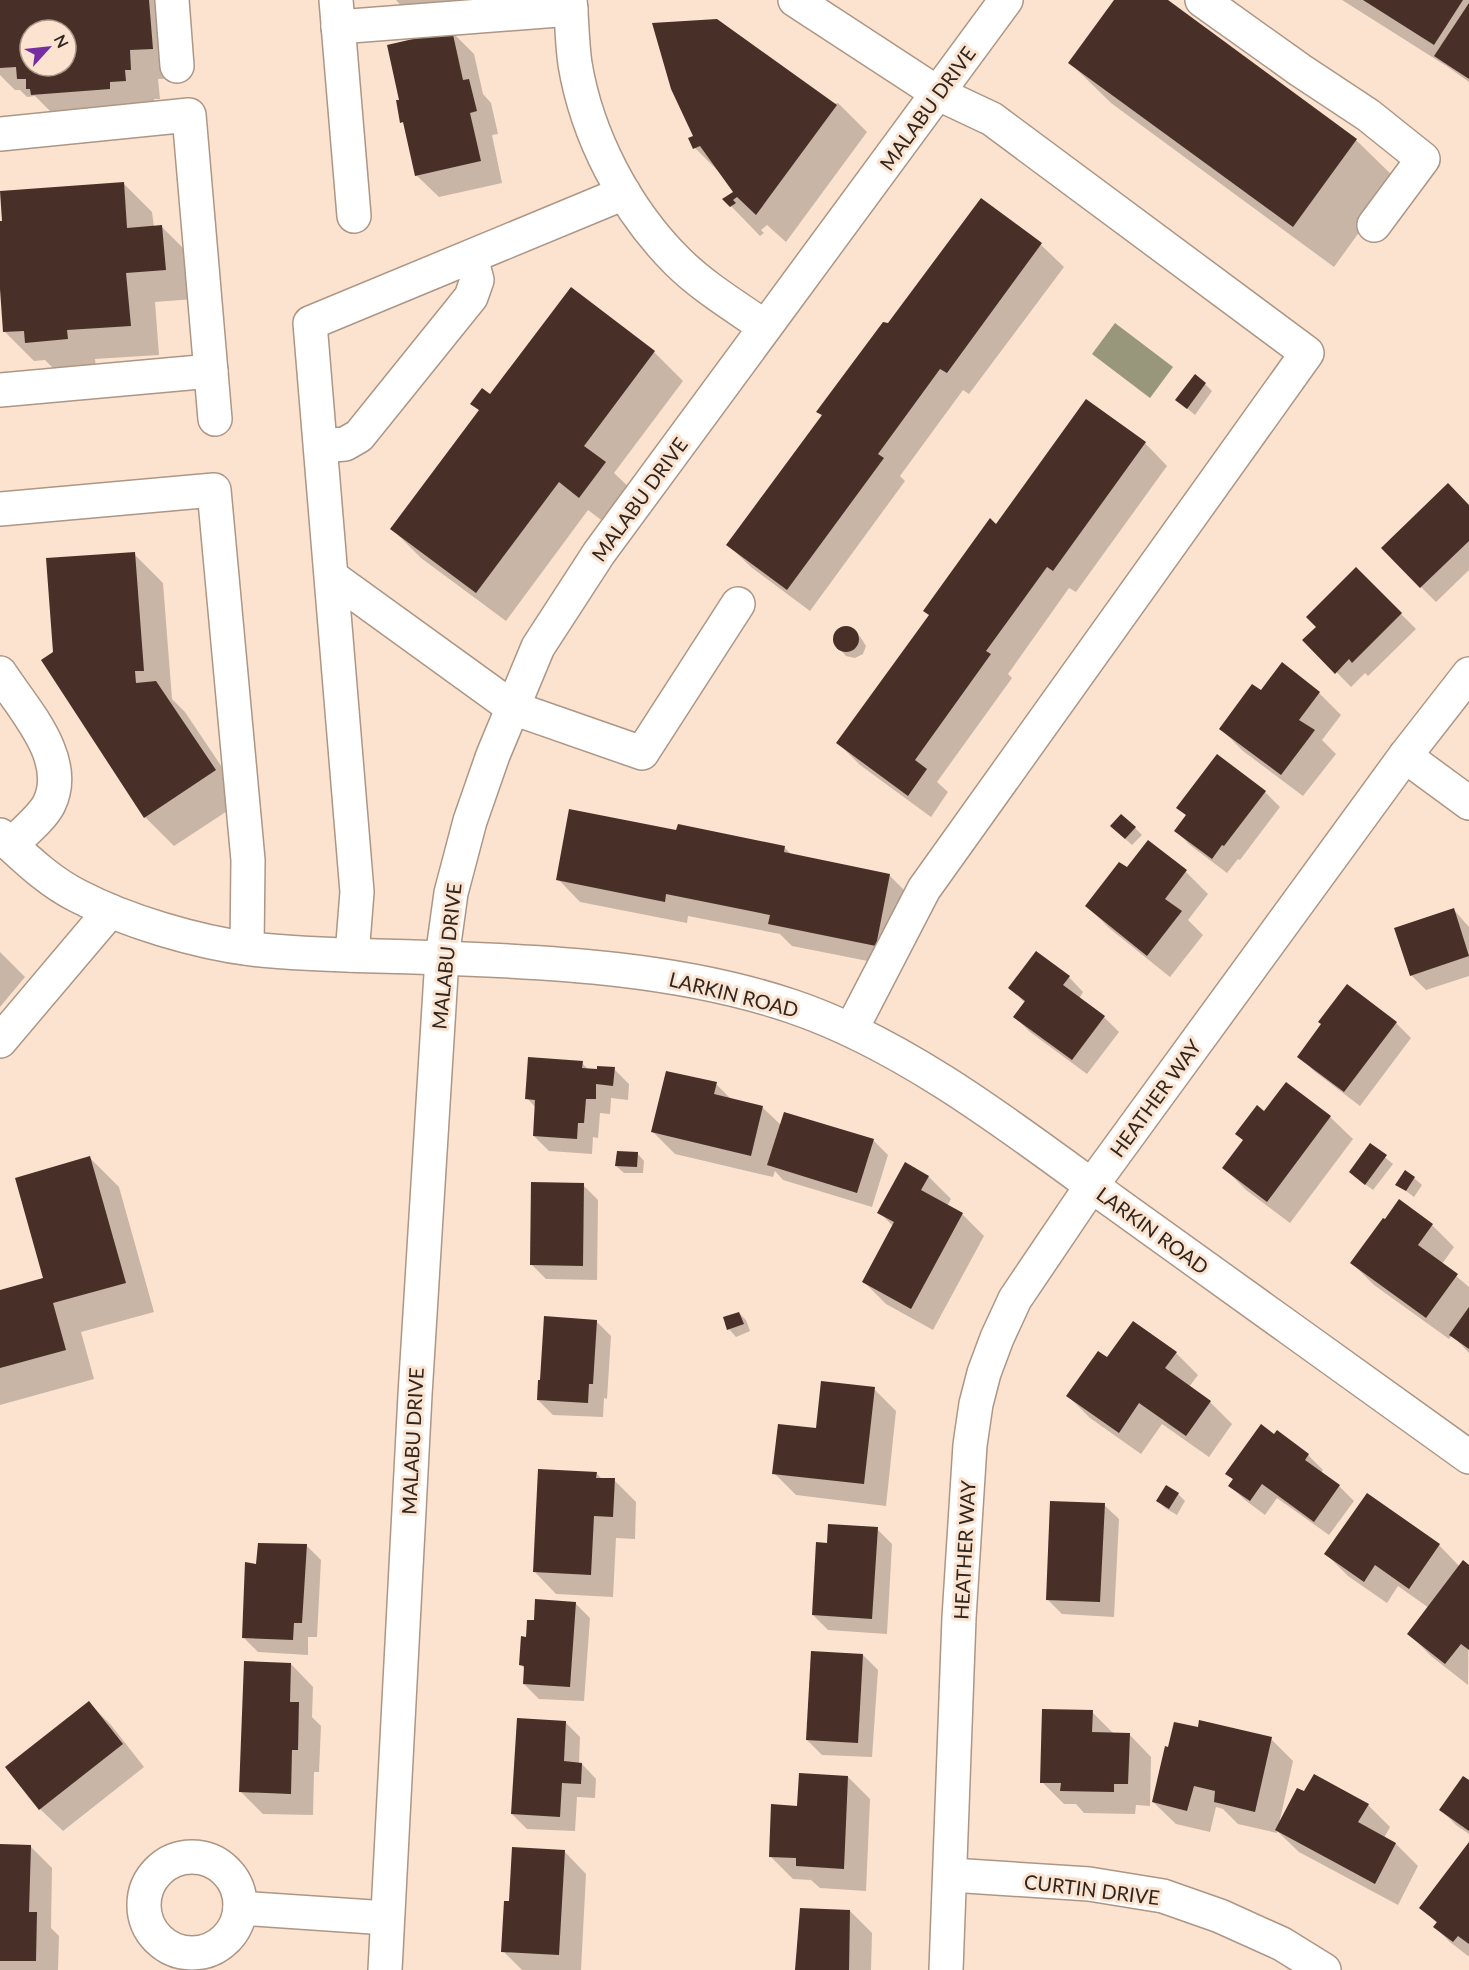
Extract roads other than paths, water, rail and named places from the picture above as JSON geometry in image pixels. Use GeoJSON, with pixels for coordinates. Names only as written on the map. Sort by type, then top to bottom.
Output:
{"type":"FeatureCollection","features":[{"type":"Feature","properties":{"kind":"street"},"geometry":{"type":"LineString","coordinates":[[172,0],[177,66]]}},
{"type":"Feature","properties":{"kind":"street"},"geometry":{"type":"LineString","coordinates":[[795,0],[939,94],[992,119],[1307,353],[924,889],[851,1030]]}},
{"type":"Feature","properties":{"kind":"street","name":"MALABU DRIVE"},"geometry":{"type":"LineString","coordinates":[[385,1970],[415,1395],[442,958],[451,893],[470,821],[538,647],[599,553],[1006,0]]}},
{"type":"Feature","properties":{"kind":"street"},"geometry":{"type":"LineString","coordinates":[[1202,0],[1368,116],[1423,159],[1374,225]]}},
{"type":"Feature","properties":{"kind":"street"},"geometry":{"type":"LineString","coordinates":[[354,216],[337,14],[571,4],[575,64],[591,124],[603,154],[631,206],[676,260],[702,283],[765,327]]}},
{"type":"Feature","properties":{"kind":"street"},"geometry":{"type":"LineString","coordinates":[[0,134],[189,115],[216,419]]}},
{"type":"Feature","properties":{"kind":"street"},"geometry":{"type":"LineString","coordinates":[[352,955],[357,892],[310,323],[624,194]]}},
{"type":"Feature","properties":{"kind":"street"},"geometry":{"type":"LineString","coordinates":[[321,446],[345,444],[359,436],[471,297],[477,280],[471,257]]}},
{"type":"Feature","properties":{"kind":"street"},"geometry":{"type":"LineString","coordinates":[[0,390],[211,371]]}},
{"type":"Feature","properties":{"kind":"street"},"geometry":{"type":"LineString","coordinates":[[0,509],[214,490],[248,860],[247,948]]}},
{"type":"Feature","properties":{"kind":"street"},"geometry":{"type":"LineString","coordinates":[[332,577],[513,708],[642,753],[738,604]]}},
{"type":"Feature","properties":{"kind":"street"},"geometry":{"type":"LineString","coordinates":[[0,673],[48,745],[55,766],[55,788],[48,807],[6,840]]}},
{"type":"Feature","properties":{"kind":"street","name":"HEATHER WAY"},"geometry":{"type":"LineString","coordinates":[[946,1970],[959,1618],[970,1445],[976,1404],[984,1373],[1015,1299],[1092,1185],[1405,756],[1469,674]]}},
{"type":"Feature","properties":{"kind":"street"},"geometry":{"type":"LineString","coordinates":[[1405,756],[1469,803]]}},
{"type":"Feature","properties":{"kind":"street","name":"LARKIN ROAD"},"geometry":{"type":"LineString","coordinates":[[6,840],[33,866],[74,894],[110,912],[207,941],[294,953],[442,958],[599,968],[660,975],[792,1006],[851,1030],[899,1056],[960,1094],[1092,1185],[1469,1457]]}},
{"type":"Feature","properties":{"kind":"street"},"geometry":{"type":"LineString","coordinates":[[0,1041],[110,912]]}},
{"type":"Feature","properties":{"kind":"street","name":"CURTIN DRIVE"},"geometry":{"type":"LineString","coordinates":[[951,1875],[1089,1884],[1163,1896],[1220,1916],[1282,1944],[1324,1970]]}},
{"type":"Feature","properties":{"kind":"street"},"geometry":{"type":"LineString","coordinates":[[240,1908],[387,1918]]}}]}
